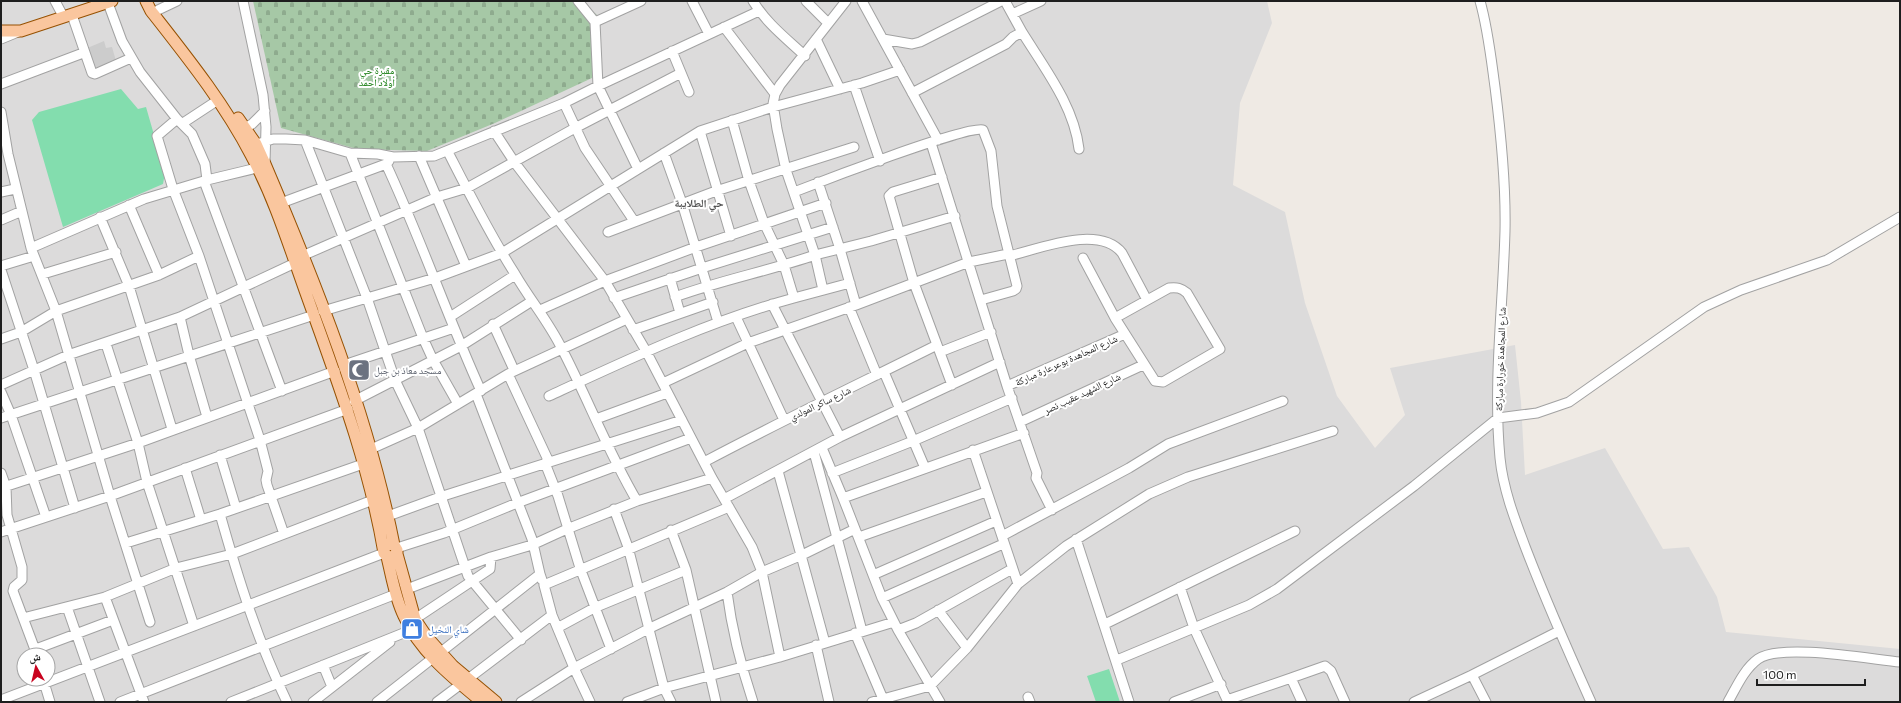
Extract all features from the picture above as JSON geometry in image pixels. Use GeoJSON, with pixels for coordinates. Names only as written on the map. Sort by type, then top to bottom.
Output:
{"type":"FeatureCollection","features":[{"type":"Feature","properties":{"kind":"main road"},"geometry":{"type":"LineString","coordinates":[[1,31],[21,31],[110,2]]}},
{"type":"Feature","properties":{"kind":"main road"},"geometry":{"type":"LineString","coordinates":[[147,2],[158,10],[196,58],[251,146],[281,203],[318,313],[340,368],[351,405],[363,464],[390,551],[407,589],[415,619],[437,655]]}},
{"type":"Feature","properties":{"kind":"main road"},"geometry":{"type":"LineString","coordinates":[[147,2],[151,11],[241,130]]}},
{"type":"Feature","properties":{"kind":"main road"},"geometry":{"type":"LineString","coordinates":[[261,166],[299,259]]}},
{"type":"Feature","properties":{"kind":"main road"},"geometry":{"type":"LineString","coordinates":[[351,405],[371,449],[388,516],[390,551],[396,594],[403,615],[411,630],[464,681],[482,702]]}},
{"type":"Feature","properties":{"kind":"main road"},"geometry":{"type":"LineString","coordinates":[[464,681],[496,702]]}},
{"type":"Feature","properties":{"kind":"street"},"geometry":{"type":"LineString","coordinates":[[55,1],[67,16],[88,67],[93,74],[130,58]]}},
{"type":"Feature","properties":{"kind":"street"},"geometry":{"type":"LineString","coordinates":[[158,10],[177,1]]}},
{"type":"Feature","properties":{"kind":"street"},"geometry":{"type":"LineString","coordinates":[[1,266],[33,252],[100,217],[129,205],[173,189],[261,166],[266,141],[264,111],[260,76],[243,1]]}},
{"type":"Feature","properties":{"kind":"street"},"geometry":{"type":"LineString","coordinates":[[595,22],[642,1]]}},
{"type":"Feature","properties":{"kind":"street"},"geometry":{"type":"LineString","coordinates":[[692,1],[709,34]]}},
{"type":"Feature","properties":{"kind":"street"},"geometry":{"type":"LineString","coordinates":[[753,1],[758,10],[805,56]]}},
{"type":"Feature","properties":{"kind":"street"},"geometry":{"type":"LineString","coordinates":[[806,1],[828,23]]}},
{"type":"Feature","properties":{"kind":"street"},"geometry":{"type":"LineString","coordinates":[[823,290],[815,255],[786,170],[773,107],[774,94],[805,56],[816,39],[846,1]]}},
{"type":"Feature","properties":{"kind":"street"},"geometry":{"type":"LineString","coordinates":[[862,1],[912,93],[935,142],[942,177],[1007,386],[1037,473],[1036,478],[1052,510]]}},
{"type":"Feature","properties":{"kind":"street"},"geometry":{"type":"LineString","coordinates":[[883,39],[912,44],[920,42],[1002,1]]}},
{"type":"Feature","properties":{"kind":"street"},"geometry":{"type":"LineString","coordinates":[[1005,1],[1067,106],[1077,132],[1079,149]]}},
{"type":"Feature","properties":{"kind":"street"},"geometry":{"type":"LineString","coordinates":[[1012,14],[1040,1]]}},
{"type":"Feature","properties":{"kind":"street","name":"شارع المجاهدة خورارة مباركة"},"geometry":{"type":"LineString","coordinates":[[1480,1],[1489,42],[1500,130],[1505,203],[1498,418],[1500,460],[1510,502],[1536,576],[1591,702]]}},
{"type":"Feature","properties":{"kind":"street"},"geometry":{"type":"LineString","coordinates":[[110,2],[122,41],[130,58],[192,134],[199,146],[205,164],[206,180],[282,391]]}},
{"type":"Feature","properties":{"kind":"street"},"geometry":{"type":"LineString","coordinates":[[581,2],[595,22],[598,86],[638,169]]}},
{"type":"Feature","properties":{"kind":"street"},"geometry":{"type":"LineString","coordinates":[[251,146],[266,141],[286,139],[305,140],[350,152],[378,154],[393,157],[434,156],[448,152],[494,131],[564,103],[758,10]]}},
{"type":"Feature","properties":{"kind":"street"},"geometry":{"type":"LineString","coordinates":[[724,27],[774,94]]}},
{"type":"Feature","properties":{"kind":"street"},"geometry":{"type":"LineString","coordinates":[[1,39],[21,31]]}},
{"type":"Feature","properties":{"kind":"street"},"geometry":{"type":"LineString","coordinates":[[912,93],[1006,44],[1013,37],[1022,32]]}},
{"type":"Feature","properties":{"kind":"street"},"geometry":{"type":"LineString","coordinates":[[816,39],[840,89]]}},
{"type":"Feature","properties":{"kind":"street"},"geometry":{"type":"LineString","coordinates":[[672,51],[689,92]]}},
{"type":"Feature","properties":{"kind":"street"},"geometry":{"type":"LineString","coordinates":[[1,84],[83,53]]}},
{"type":"Feature","properties":{"kind":"street"},"geometry":{"type":"LineString","coordinates":[[1,418],[318,313],[435,278],[502,253],[610,185],[700,131],[773,107],[854,85],[900,70]]}},
{"type":"Feature","properties":{"kind":"street"},"geometry":{"type":"LineString","coordinates":[[1,385],[68,356],[180,317],[244,288],[299,259],[342,239],[379,224],[437,197],[467,188],[515,163],[575,128],[681,73]]}},
{"type":"Feature","properties":{"kind":"street"},"geometry":{"type":"LineString","coordinates":[[854,85],[880,161]]}},
{"type":"Feature","properties":{"kind":"street"},"geometry":{"type":"LineString","coordinates":[[218,100],[180,121],[158,136],[173,189],[199,256],[260,440],[268,471],[266,480],[284,534]]}},
{"type":"Feature","properties":{"kind":"street"},"geometry":{"type":"LineString","coordinates":[[564,103],[594,164],[634,221]]}},
{"type":"Feature","properties":{"kind":"street"},"geometry":{"type":"LineString","coordinates":[[241,130],[258,119],[264,111]]}},
{"type":"Feature","properties":{"kind":"street"},"geometry":{"type":"LineString","coordinates":[[1,112],[4,155],[16,189],[33,252],[43,274],[56,311],[110,496],[150,622]]}},
{"type":"Feature","properties":{"kind":"street"},"geometry":{"type":"LineString","coordinates":[[732,120],[749,181],[764,223],[784,266],[794,298]]}},
{"type":"Feature","properties":{"kind":"street"},"geometry":{"type":"LineString","coordinates":[[794,192],[818,182],[935,142],[978,129],[983,130],[991,150],[997,206],[1008,255],[1016,282],[1016,289],[981,300]]}},
{"type":"Feature","properties":{"kind":"street"},"geometry":{"type":"LineString","coordinates":[[494,131],[515,163],[605,281],[646,351],[712,478],[752,547],[762,572],[780,657]]}},
{"type":"Feature","properties":{"kind":"street"},"geometry":{"type":"LineString","coordinates":[[700,131],[716,190],[731,236]]}},
{"type":"Feature","properties":{"kind":"street"},"geometry":{"type":"LineString","coordinates":[[305,140],[342,239],[367,298],[395,380],[418,428],[442,496],[452,530],[471,581],[521,640]]}},
{"type":"Feature","properties":{"kind":"street"},"geometry":{"type":"LineString","coordinates":[[608,232],[716,190],[786,170],[854,147]]}},
{"type":"Feature","properties":{"kind":"street"},"geometry":{"type":"LineString","coordinates":[[350,152],[423,338],[433,360],[458,404]]}},
{"type":"Feature","properties":{"kind":"street"},"geometry":{"type":"LineString","coordinates":[[448,152],[502,253],[532,301],[540,310],[562,348],[596,419],[616,466],[637,501]]}},
{"type":"Feature","properties":{"kind":"street"},"geometry":{"type":"LineString","coordinates":[[664,153],[682,203],[718,322]]}},
{"type":"Feature","properties":{"kind":"street"},"geometry":{"type":"LineString","coordinates":[[419,156],[466,266]]}},
{"type":"Feature","properties":{"kind":"street"},"geometry":{"type":"LineString","coordinates":[[281,203],[386,164],[393,157]]}},
{"type":"Feature","properties":{"kind":"street"},"geometry":{"type":"LineString","coordinates":[[386,164],[408,211],[479,393],[532,545],[552,615],[590,702]]}},
{"type":"Feature","properties":{"kind":"street"},"geometry":{"type":"LineString","coordinates":[[942,177],[889,194],[901,232],[914,283],[952,385]]}},
{"type":"Feature","properties":{"kind":"street"},"geometry":{"type":"LineString","coordinates":[[818,182],[826,203],[850,283],[852,306],[881,374],[901,409],[925,468]]}},
{"type":"Feature","properties":{"kind":"street"},"geometry":{"type":"LineString","coordinates":[[1,192],[16,189]]}},
{"type":"Feature","properties":{"kind":"street"},"geometry":{"type":"LineString","coordinates":[[540,310],[605,281],[764,223],[826,203]]}},
{"type":"Feature","properties":{"kind":"street"},"geometry":{"type":"LineString","coordinates":[[129,205],[159,275]]}},
{"type":"Feature","properties":{"kind":"street"},"geometry":{"type":"LineString","coordinates":[[1,220],[22,211]]}},
{"type":"Feature","properties":{"kind":"street"},"geometry":{"type":"LineString","coordinates":[[676,297],[707,285],[784,266],[815,255],[955,216]]}},
{"type":"Feature","properties":{"kind":"street"},"geometry":{"type":"LineString","coordinates":[[100,217],[129,286],[172,429]]}},
{"type":"Feature","properties":{"kind":"street"},"geometry":{"type":"LineString","coordinates":[[1117,660],[1249,605],[1277,589],[1414,486],[1498,418],[1537,413],[1569,402],[1704,307],[1741,290],[1827,260],[1900,217]]}},
{"type":"Feature","properties":{"kind":"street"},"geometry":{"type":"LineString","coordinates":[[614,298],[670,278],[833,227]]}},
{"type":"Feature","properties":{"kind":"street"},"geometry":{"type":"LineString","coordinates":[[663,383],[748,343],[969,262],[1081,239],[1106,241],[1118,248],[1146,300]]}},
{"type":"Feature","properties":{"kind":"street"},"geometry":{"type":"LineString","coordinates":[[43,274],[116,252]]}},
{"type":"Feature","properties":{"kind":"street"},"geometry":{"type":"LineString","coordinates":[[1,339],[21,332],[56,311],[159,275],[199,256]]}},
{"type":"Feature","properties":{"kind":"street"},"geometry":{"type":"LineString","coordinates":[[1083,258],[1115,318],[1143,365],[1155,381],[1163,382],[1220,349],[1187,293],[1176,287],[1169,288],[1115,318]]}},
{"type":"Feature","properties":{"kind":"street"},"geometry":{"type":"LineString","coordinates":[[1,270],[34,370],[75,508]]}},
{"type":"Feature","properties":{"kind":"street"},"geometry":{"type":"LineString","coordinates":[[450,317],[515,275]]}},
{"type":"Feature","properties":{"kind":"street"},"geometry":{"type":"LineString","coordinates":[[670,278],[680,313]]}},
{"type":"Feature","properties":{"kind":"street"},"geometry":{"type":"LineString","coordinates":[[549,396],[646,351],[718,322],[772,304],[850,283]]}},
{"type":"Feature","properties":{"kind":"street"},"geometry":{"type":"LineString","coordinates":[[5,531],[110,496],[351,405],[395,380],[461,346],[493,324],[532,301]]}},
{"type":"Feature","properties":{"kind":"street"},"geometry":{"type":"LineString","coordinates":[[633,330],[713,302]]}},
{"type":"Feature","properties":{"kind":"street"},"geometry":{"type":"LineString","coordinates":[[772,304],[840,437]]}},
{"type":"Feature","properties":{"kind":"street"},"geometry":{"type":"LineString","coordinates":[[180,317],[189,355],[207,417]]}},
{"type":"Feature","properties":{"kind":"street"},"geometry":{"type":"LineString","coordinates":[[736,317],[784,420]]}},
{"type":"Feature","properties":{"kind":"street"},"geometry":{"type":"LineString","coordinates":[[371,449],[418,428],[479,393],[511,372],[627,319]]}},
{"type":"Feature","properties":{"kind":"street"},"geometry":{"type":"LineString","coordinates":[[493,324],[547,463],[580,568],[610,649]]}},
{"type":"Feature","properties":{"kind":"street"},"geometry":{"type":"LineString","coordinates":[[4,488],[138,443],[172,429],[282,391],[384,351],[454,328]]}},
{"type":"Feature","properties":{"kind":"street","name":"شارع ساكر المولدي"},"geometry":{"type":"LineString","coordinates":[[704,462],[784,420],[881,374],[938,349],[991,332]]}},
{"type":"Feature","properties":{"kind":"street","name":"شارع المجاهدة بوعرعارة مباركة"},"geometry":{"type":"LineString","coordinates":[[1007,386],[1125,334]]}},
{"type":"Feature","properties":{"kind":"street"},"geometry":{"type":"LineString","coordinates":[[106,344],[138,443],[146,482],[176,568],[194,626]]}},
{"type":"Feature","properties":{"kind":"street"},"geometry":{"type":"LineString","coordinates":[[544,584],[671,530],[726,503],[778,471],[840,437],[1000,362]]}},
{"type":"Feature","properties":{"kind":"street","name":"شارع الشهيد عقيب نصر"},"geometry":{"type":"LineString","coordinates":[[1020,422],[1143,365]]}},
{"type":"Feature","properties":{"kind":"street"},"geometry":{"type":"LineString","coordinates":[[1,392],[11,415],[46,517]]}},
{"type":"Feature","properties":{"kind":"street"},"geometry":{"type":"LineString","coordinates":[[596,419],[667,393]]}},
{"type":"Feature","properties":{"kind":"street"},"geometry":{"type":"LineString","coordinates":[[832,473],[913,441],[1012,398]]}},
{"type":"Feature","properties":{"kind":"street"},"geometry":{"type":"LineString","coordinates":[[882,598],[1002,540],[1168,444],[1283,400]]}},
{"type":"Feature","properties":{"kind":"street"},"geometry":{"type":"LineString","coordinates":[[388,516],[442,496],[682,420]]}},
{"type":"Feature","properties":{"kind":"street"},"geometry":{"type":"LineString","coordinates":[[872,702],[930,686],[967,648],[1018,584],[1076,540],[1150,494],[1169,484],[1333,431]]}},
{"type":"Feature","properties":{"kind":"street"},"geometry":{"type":"LineString","coordinates":[[843,498],[973,450],[1024,433]]}},
{"type":"Feature","properties":{"kind":"street"},"geometry":{"type":"LineString","coordinates":[[56,678],[89,667],[390,551],[452,530],[517,502],[691,438]]}},
{"type":"Feature","properties":{"kind":"street"},"geometry":{"type":"LineString","coordinates":[[818,450],[832,473],[843,498],[882,598],[898,630],[940,702]]}},
{"type":"Feature","properties":{"kind":"street"},"geometry":{"type":"LineString","coordinates":[[818,450],[859,632],[883,699]]}},
{"type":"Feature","properties":{"kind":"street"},"geometry":{"type":"LineString","coordinates":[[973,450],[1018,584]]}},
{"type":"Feature","properties":{"kind":"street"},"geometry":{"type":"LineString","coordinates":[[220,455],[236,508]]}},
{"type":"Feature","properties":{"kind":"street"},"geometry":{"type":"LineString","coordinates":[[126,544],[220,514],[363,464]]}},
{"type":"Feature","properties":{"kind":"street"},"geometry":{"type":"LineString","coordinates":[[185,468],[201,520]]}},
{"type":"Feature","properties":{"kind":"street"},"geometry":{"type":"LineString","coordinates":[[778,471],[802,555],[821,644],[830,702]]}},
{"type":"Feature","properties":{"kind":"street"},"geometry":{"type":"LineString","coordinates":[[1,473],[7,515],[5,531],[23,572],[22,580],[13,589],[35,647]]}},
{"type":"Feature","properties":{"kind":"street"},"geometry":{"type":"LineString","coordinates":[[407,589],[491,557],[532,545],[567,529],[637,501],[712,478]]}},
{"type":"Feature","properties":{"kind":"street"},"geometry":{"type":"LineString","coordinates":[[520,702],[574,668],[650,628],[727,592],[762,572],[838,538],[986,492]]}},
{"type":"Feature","properties":{"kind":"street"},"geometry":{"type":"LineString","coordinates":[[23,618],[105,597],[138,582],[176,568],[232,554],[373,500]]}},
{"type":"Feature","properties":{"kind":"street"},"geometry":{"type":"LineString","coordinates":[[614,510],[628,547],[650,628],[664,688],[671,702]]}},
{"type":"Feature","properties":{"kind":"street"},"geometry":{"type":"LineString","coordinates":[[220,514],[248,605],[263,646],[287,702]]}},
{"type":"Feature","properties":{"kind":"street"},"geometry":{"type":"LineString","coordinates":[[873,575],[996,521]]}},
{"type":"Feature","properties":{"kind":"street"},"geometry":{"type":"LineString","coordinates":[[671,530],[686,570],[716,702]]}},
{"type":"Feature","properties":{"kind":"street"},"geometry":{"type":"LineString","coordinates":[[1105,624],[1296,531]]}},
{"type":"Feature","properties":{"kind":"street"},"geometry":{"type":"LineString","coordinates":[[1076,540],[1117,660],[1129,702]]}},
{"type":"Feature","properties":{"kind":"street"},"geometry":{"type":"LineString","coordinates":[[415,619],[490,569],[491,557]]}},
{"type":"Feature","properties":{"kind":"street"},"geometry":{"type":"LineString","coordinates":[[898,630],[938,610],[1012,569]]}},
{"type":"Feature","properties":{"kind":"street"},"geometry":{"type":"LineString","coordinates":[[558,627],[594,608],[686,570]]}},
{"type":"Feature","properties":{"kind":"street"},"geometry":{"type":"LineString","coordinates":[[377,702],[540,574]]}},
{"type":"Feature","properties":{"kind":"street"},"geometry":{"type":"LineString","coordinates":[[1180,587],[1194,628],[1228,701],[1325,666],[1331,671],[1345,702]]}},
{"type":"Feature","properties":{"kind":"street"},"geometry":{"type":"LineString","coordinates":[[727,592],[731,624],[741,668],[753,702]]}},
{"type":"Feature","properties":{"kind":"street"},"geometry":{"type":"LineString","coordinates":[[120,702],[142,698],[263,646],[396,594]]}},
{"type":"Feature","properties":{"kind":"street"},"geometry":{"type":"LineString","coordinates":[[105,597],[142,698]]}},
{"type":"Feature","properties":{"kind":"street"},"geometry":{"type":"LineString","coordinates":[[67,607],[100,702]]}},
{"type":"Feature","properties":{"kind":"street"},"geometry":{"type":"LineString","coordinates":[[938,610],[967,648]]}},
{"type":"Feature","properties":{"kind":"street"},"geometry":{"type":"LineString","coordinates":[[437,702],[521,640],[552,615]]}},
{"type":"Feature","properties":{"kind":"street"},"geometry":{"type":"LineString","coordinates":[[48,647],[113,620]]}},
{"type":"Feature","properties":{"kind":"street"},"geometry":{"type":"LineString","coordinates":[[627,702],[664,688],[780,657],[894,622]]}},
{"type":"Feature","properties":{"kind":"street"},"geometry":{"type":"LineString","coordinates":[[231,702],[411,630]]}},
{"type":"Feature","properties":{"kind":"street"},"geometry":{"type":"LineString","coordinates":[[1414,702],[1472,675],[1559,630]]}},
{"type":"Feature","properties":{"kind":"street"},"geometry":{"type":"LineString","coordinates":[[313,702],[399,634]]}},
{"type":"Feature","properties":{"kind":"street"},"geometry":{"type":"LineString","coordinates":[[1728,702],[1750,666],[1764,655],[1774,652],[1799,651],[1900,662]]}},
{"type":"Feature","properties":{"kind":"street"},"geometry":{"type":"LineString","coordinates":[[323,665],[332,687]]}},
{"type":"Feature","properties":{"kind":"street"},"geometry":{"type":"LineString","coordinates":[[1472,675],[1486,702]]}},
{"type":"Feature","properties":{"kind":"street"},"geometry":{"type":"LineString","coordinates":[[1291,678],[1302,702]]}},
{"type":"Feature","properties":{"kind":"street"},"geometry":{"type":"LineString","coordinates":[[1174,702],[1221,684]]}},
{"type":"Feature","properties":{"kind":"street"},"geometry":{"type":"LineString","coordinates":[[1,700],[32,687]]}},
{"type":"Feature","properties":{"kind":"street"},"geometry":{"type":"LineString","coordinates":[[45,687],[50,702]]}},
{"type":"Feature","properties":{"kind":"street"},"geometry":{"type":"LineString","coordinates":[[9,702],[17,694]]}},
{"type":"Feature","properties":{"kind":"shaded area"},"geometry":{"type":"Polygon","coordinates":[[[1,1],[1267,1],[1272,23],[1240,103],[1233,185],[1285,212],[1305,303],[1337,396],[1375,448],[1405,415],[1390,368],[1515,345],[1521,402],[1525,475],[1605,448],[1663,549],[1689,547],[1717,597],[1726,632],[1900,649],[1900,702],[1,702],[1,1]]]}},
{"type":"Feature","properties":{"kind":"shaded area"},"geometry":{"type":"Polygon","coordinates":[[[104,41],[106,48],[112,47],[116,61],[96,71],[85,49],[104,41]]]}},
{"type":"Feature","properties":{"kind":"green space","name":"مقبرة حي أولاد أحمد"},"geometry":{"type":"Polygon","coordinates":[[[253,1],[581,1],[597,15],[597,66],[592,78],[495,123],[427,151],[357,149],[281,128],[253,1]]]}},
{"type":"Feature","properties":{"kind":"green space"},"geometry":{"type":"Polygon","coordinates":[[[121,89],[138,109],[146,107],[165,173],[163,184],[63,227],[32,120],[39,112],[121,89]]]}},
{"type":"Feature","properties":{"kind":"green space"},"geometry":{"type":"Polygon","coordinates":[[[1109,669],[1120,702],[1096,702],[1087,676],[1109,669]]]}},
{"type":"Feature","properties":{"kind":"place","name":"مسجد معاذ بن جبل"},"geometry":{"type":"Point","coordinates":[359,370]}},
{"type":"Feature","properties":{"kind":"place","name":"شاي النخيل"},"geometry":{"type":"Point","coordinates":[412,629]}},
{"type":"Feature","properties":{"kind":"district","name":"حي الطلايبة"},"geometry":{"type":"Point","coordinates":[699,203]}}]}
